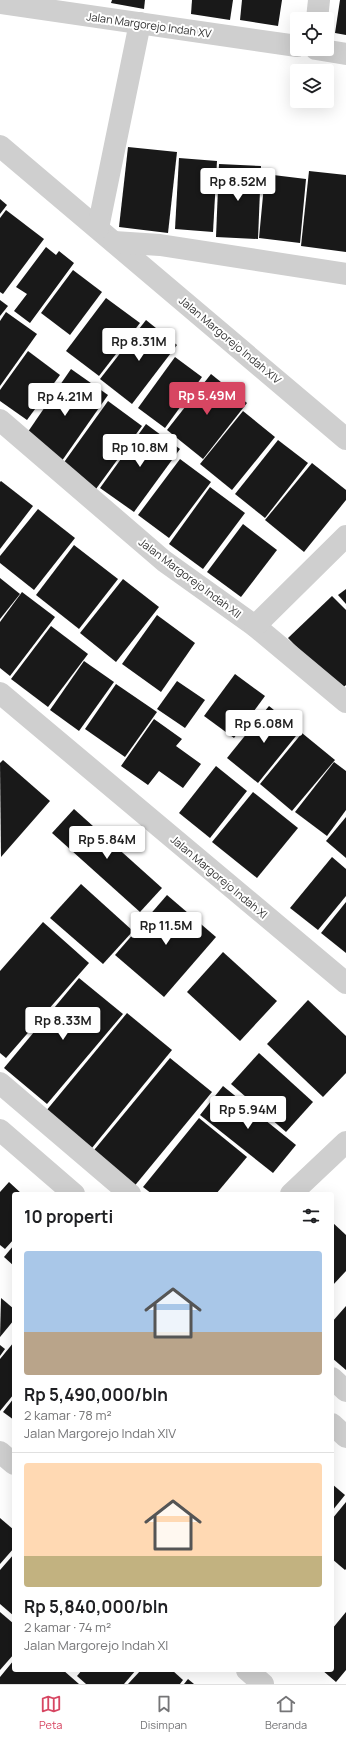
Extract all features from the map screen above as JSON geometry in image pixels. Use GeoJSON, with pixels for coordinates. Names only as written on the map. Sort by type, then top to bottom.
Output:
{"type":"FeatureCollection","features":[{"type":"Feature","properties":{"kind":"street"},"geometry":{"type":"LineString","coordinates":[[318,12],[319,0]]}},
{"type":"Feature","properties":{"kind":"street","name":"Jalan Margorejo Indah XV"},"geometry":{"type":"LineString","coordinates":[[0,3],[290,45]]}},
{"type":"Feature","properties":{"kind":"street"},"geometry":{"type":"LineString","coordinates":[[140,23],[106,235],[160,245],[346,274]]}},
{"type":"Feature","properties":{"kind":"street"},"geometry":{"type":"LineString","coordinates":[[334,52],[346,54]]}},
{"type":"Feature","properties":{"kind":"street","name":"Jalan Margorejo Indah XIV"},"geometry":{"type":"LineString","coordinates":[[0,146],[346,439]]}},
{"type":"Feature","properties":{"kind":"street","name":"Jalan Margorejo Indah XII"},"geometry":{"type":"LineString","coordinates":[[0,420],[164,561],[255,626],[346,702]]}},
{"type":"Feature","properties":{"kind":"street"},"geometry":{"type":"LineString","coordinates":[[255,626],[346,536]]}},
{"type":"Feature","properties":{"kind":"street","name":"Jalan Margorejo Indah XI"},"geometry":{"type":"LineString","coordinates":[[0,693],[346,983]]}},
{"type":"Feature","properties":{"kind":"street"},"geometry":{"type":"LineString","coordinates":[[0,1083],[128,1192]]}},
{"type":"Feature","properties":{"kind":"street"},"geometry":{"type":"LineString","coordinates":[[0,1130],[72,1192]]}},
{"type":"Feature","properties":{"kind":"street"},"geometry":{"type":"LineString","coordinates":[[293,1192],[346,1142]]}},
{"type":"Feature","properties":{"kind":"street"},"geometry":{"type":"LineString","coordinates":[[334,1380],[346,1391]]}},
{"type":"Feature","properties":{"kind":"street"},"geometry":{"type":"LineString","coordinates":[[334,1426],[346,1437]]}},
{"type":"Feature","properties":{"kind":"street"},"geometry":{"type":"LineString","coordinates":[[250,1672],[263,1684]]}},
{"type":"Feature","properties":{"kind":"building"},"geometry":{"type":"Polygon","coordinates":[[[112,0],[145,0],[144,9],[111,3],[112,0]]]}},
{"type":"Feature","properties":{"kind":"building"},"geometry":{"type":"Polygon","coordinates":[[[192,0],[233,0],[230,20],[191,14],[192,0]]]}},
{"type":"Feature","properties":{"kind":"building"},"geometry":{"type":"Polygon","coordinates":[[[242,0],[282,0],[278,26],[240,20],[242,0]]]}},
{"type":"Feature","properties":{"kind":"building"},"geometry":{"type":"Polygon","coordinates":[[[340,0],[346,0],[346,35],[335,33],[340,0]]]}},
{"type":"Feature","properties":{"kind":"building"},"geometry":{"type":"Polygon","coordinates":[[[128,147],[177,152],[168,233],[119,227],[128,147]]]}},
{"type":"Feature","properties":{"kind":"building"},"geometry":{"type":"Polygon","coordinates":[[[179,158],[217,161],[213,232],[175,229],[179,158]]]}},
{"type":"Feature","properties":{"kind":"building"},"geometry":{"type":"Polygon","coordinates":[[[219,164],[261,166],[258,239],[216,237],[219,164]]]}},
{"type":"Feature","properties":{"kind":"building"},"geometry":{"type":"Polygon","coordinates":[[[309,171],[346,175],[346,252],[301,246],[309,171]]]}},
{"type":"Feature","properties":{"kind":"building"},"geometry":{"type":"Polygon","coordinates":[[[265,174],[306,179],[300,243],[259,238],[265,174]]]}},
{"type":"Feature","properties":{"kind":"building"},"geometry":{"type":"Polygon","coordinates":[[[0,199],[7,205],[0,214],[0,199]]]}},
{"type":"Feature","properties":{"kind":"building"},"geometry":{"type":"Polygon","coordinates":[[[6,210],[44,239],[3,294],[0,292],[0,218],[6,210]]]}},
{"type":"Feature","properties":{"kind":"building"},"geometry":{"type":"Polygon","coordinates":[[[46,247],[56,255],[59,251],[74,263],[30,323],[14,311],[27,294],[16,287],[46,247]]]}},
{"type":"Feature","properties":{"kind":"building"},"geometry":{"type":"Polygon","coordinates":[[[73,270],[102,292],[70,335],[41,313],[73,270]]]}},
{"type":"Feature","properties":{"kind":"building"},"geometry":{"type":"Polygon","coordinates":[[[106,298],[140,323],[99,376],[66,351],[106,298]]]}},
{"type":"Feature","properties":{"kind":"building"},"geometry":{"type":"Polygon","coordinates":[[[0,300],[8,306],[0,316],[0,300]]]}},
{"type":"Feature","properties":{"kind":"building"},"geometry":{"type":"Polygon","coordinates":[[[6,312],[37,334],[0,386],[0,321],[6,312]]]}},
{"type":"Feature","properties":{"kind":"building"},"geometry":{"type":"Polygon","coordinates":[[[146,320],[177,345],[132,404],[100,379],[146,320]]]}},
{"type":"Feature","properties":{"kind":"building"},"geometry":{"type":"Polygon","coordinates":[[[28,351],[60,375],[27,420],[0,401],[0,390],[28,351]]]}},
{"type":"Feature","properties":{"kind":"building"},"geometry":{"type":"Polygon","coordinates":[[[175,357],[202,377],[165,428],[138,408],[175,357]]]}},
{"type":"Feature","properties":{"kind":"building"},"geometry":{"type":"Polygon","coordinates":[[[71,369],[108,395],[59,465],[23,439],[71,369]]]}},
{"type":"Feature","properties":{"kind":"building"},"geometry":{"type":"Polygon","coordinates":[[[211,374],[247,403],[203,459],[167,430],[211,374]]]}},
{"type":"Feature","properties":{"kind":"building"},"geometry":{"type":"Polygon","coordinates":[[[108,401],[142,426],[96,489],[62,465],[108,401]]]}},
{"type":"Feature","properties":{"kind":"building"},"geometry":{"type":"Polygon","coordinates":[[[243,411],[275,437],[232,490],[200,464],[243,411]]]}},
{"type":"Feature","properties":{"kind":"building"},"geometry":{"type":"Polygon","coordinates":[[[146,424],[180,449],[134,512],[100,488],[146,424]]]}},
{"type":"Feature","properties":{"kind":"building"},"geometry":{"type":"Polygon","coordinates":[[[278,440],[308,463],[265,518],[235,494],[278,440]]]}},
{"type":"Feature","properties":{"kind":"building"},"geometry":{"type":"Polygon","coordinates":[[[180,459],[211,482],[169,538],[138,515],[180,459]]]}},
{"type":"Feature","properties":{"kind":"building"},"geometry":{"type":"Polygon","coordinates":[[[312,463],[346,490],[346,500],[304,552],[265,520],[312,463]]]}},
{"type":"Feature","properties":{"kind":"building"},"geometry":{"type":"Polygon","coordinates":[[[1,481],[33,506],[0,549],[0,482],[1,481]]]}},
{"type":"Feature","properties":{"kind":"building"},"geometry":{"type":"Polygon","coordinates":[[[210,487],[245,513],[203,569],[169,544],[210,487]]]}},
{"type":"Feature","properties":{"kind":"building"},"geometry":{"type":"Polygon","coordinates":[[[38,509],[75,538],[34,590],[0,563],[0,556],[38,509]]]}},
{"type":"Feature","properties":{"kind":"building"},"geometry":{"type":"Polygon","coordinates":[[[243,524],[277,550],[241,597],[207,572],[243,524]]]}},
{"type":"Feature","properties":{"kind":"building"},"geometry":{"type":"Polygon","coordinates":[[[74,545],[118,579],[79,629],[36,595],[74,545]]]}},
{"type":"Feature","properties":{"kind":"building"},"geometry":{"type":"Polygon","coordinates":[[[0,578],[20,594],[0,619],[0,578]]]}},
{"type":"Feature","properties":{"kind":"building"},"geometry":{"type":"Polygon","coordinates":[[[123,579],[159,607],[116,662],[80,633],[123,579]]]}},
{"type":"Feature","properties":{"kind":"building"},"geometry":{"type":"Polygon","coordinates":[[[346,589],[346,604],[338,595],[346,589]]]}},
{"type":"Feature","properties":{"kind":"building"},"geometry":{"type":"Polygon","coordinates":[[[22,592],[55,617],[10,676],[0,668],[0,622],[22,592]]]}},
{"type":"Feature","properties":{"kind":"building"},"geometry":{"type":"Polygon","coordinates":[[[332,596],[346,610],[346,685],[339,691],[288,638],[332,596]]]}},
{"type":"Feature","properties":{"kind":"building"},"geometry":{"type":"Polygon","coordinates":[[[157,615],[195,643],[161,692],[122,664],[157,615]]]}},
{"type":"Feature","properties":{"kind":"building"},"geometry":{"type":"Polygon","coordinates":[[[51,626],[88,654],[48,707],[11,679],[51,626]]]}},
{"type":"Feature","properties":{"kind":"building"},"geometry":{"type":"Polygon","coordinates":[[[84,661],[114,682],[79,731],[50,710],[84,661]]]}},
{"type":"Feature","properties":{"kind":"building"},"geometry":{"type":"Polygon","coordinates":[[[235,674],[265,696],[234,738],[204,716],[235,674]]]}},
{"type":"Feature","properties":{"kind":"building"},"geometry":{"type":"Polygon","coordinates":[[[177,681],[205,700],[185,728],[157,709],[177,681]]]}},
{"type":"Feature","properties":{"kind":"building"},"geometry":{"type":"Polygon","coordinates":[[[116,684],[157,712],[125,757],[85,729],[116,684]]]}},
{"type":"Feature","properties":{"kind":"building"},"geometry":{"type":"Polygon","coordinates":[[[269,706],[300,731],[258,783],[227,758],[269,706]]]}},
{"type":"Feature","properties":{"kind":"building"},"geometry":{"type":"Polygon","coordinates":[[[154,719],[182,739],[176,746],[201,764],[183,788],[159,771],[148,785],[121,766],[154,719]]]}},
{"type":"Feature","properties":{"kind":"building"},"geometry":{"type":"Polygon","coordinates":[[[302,733],[335,760],[292,811],[260,784],[302,733]]]}},
{"type":"Feature","properties":{"kind":"building"},"geometry":{"type":"Polygon","coordinates":[[[3,760],[50,801],[1,857],[0,763],[3,760]]]}},
{"type":"Feature","properties":{"kind":"building"},"geometry":{"type":"Polygon","coordinates":[[[334,762],[346,771],[346,810],[327,836],[295,812],[334,762]]]}},
{"type":"Feature","properties":{"kind":"building"},"geometry":{"type":"Polygon","coordinates":[[[216,766],[247,791],[210,838],[179,813],[216,766]]]}},
{"type":"Feature","properties":{"kind":"building"},"geometry":{"type":"Polygon","coordinates":[[[253,792],[298,828],[257,878],[212,842],[253,792]]]}},
{"type":"Feature","properties":{"kind":"building"},"geometry":{"type":"Polygon","coordinates":[[[74,809],[162,888],[140,912],[52,833],[74,809]]]}},
{"type":"Feature","properties":{"kind":"building"},"geometry":{"type":"Polygon","coordinates":[[[346,817],[346,858],[326,841],[346,817]]]}},
{"type":"Feature","properties":{"kind":"building"},"geometry":{"type":"Polygon","coordinates":[[[332,857],[346,869],[346,896],[318,930],[290,908],[332,857]]]}},
{"type":"Feature","properties":{"kind":"building"},"geometry":{"type":"Polygon","coordinates":[[[81,884],[133,931],[103,964],[50,918],[81,884]]]}},
{"type":"Feature","properties":{"kind":"building"},"geometry":{"type":"Polygon","coordinates":[[[167,895],[216,937],[164,997],[115,955],[167,895]]]}},
{"type":"Feature","properties":{"kind":"building"},"geometry":{"type":"Polygon","coordinates":[[[346,902],[346,953],[321,933],[346,902]]]}},
{"type":"Feature","properties":{"kind":"building"},"geometry":{"type":"Polygon","coordinates":[[[43,922],[89,963],[6,1058],[0,1053],[0,971],[43,922]]]}},
{"type":"Feature","properties":{"kind":"building"},"geometry":{"type":"Polygon","coordinates":[[[223,952],[277,1001],[240,1041],[187,992],[223,952]]]}},
{"type":"Feature","properties":{"kind":"building"},"geometry":{"type":"Polygon","coordinates":[[[79,978],[123,1014],[47,1104],[4,1068],[79,978]]]}},
{"type":"Feature","properties":{"kind":"building"},"geometry":{"type":"Polygon","coordinates":[[[308,1000],[346,1036],[346,1073],[323,1097],[267,1044],[308,1000]]]}},
{"type":"Feature","properties":{"kind":"building"},"geometry":{"type":"Polygon","coordinates":[[[127,1013],[172,1050],[87,1154],[41,1117],[127,1013]]]}},
{"type":"Feature","properties":{"kind":"building"},"geometry":{"type":"Polygon","coordinates":[[[259,1053],[313,1102],[286,1132],[231,1084],[259,1053]]]}},
{"type":"Feature","properties":{"kind":"building"},"geometry":{"type":"Polygon","coordinates":[[[170,1058],[212,1092],[132,1189],[90,1155],[170,1058]]]}},
{"type":"Feature","properties":{"kind":"building"},"geometry":{"type":"Polygon","coordinates":[[[223,1086],[296,1145],[273,1173],[200,1115],[223,1086]]]}},
{"type":"Feature","properties":{"kind":"building"},"geometry":{"type":"Polygon","coordinates":[[[199,1118],[247,1157],[218,1192],[149,1192],[143,1187],[199,1118]]]}},
{"type":"Feature","properties":{"kind":"building"},"geometry":{"type":"Polygon","coordinates":[[[9,1182],[20,1192],[12,1192],[12,1241],[5,1249],[0,1245],[0,1192],[9,1182]]]}},
{"type":"Feature","properties":{"kind":"building"},"geometry":{"type":"Polygon","coordinates":[[[334,1224],[346,1235],[346,1271],[334,1284],[334,1224]]]}},
{"type":"Feature","properties":{"kind":"building"},"geometry":{"type":"Polygon","coordinates":[[[12,1247],[12,1264],[4,1257],[12,1247]]]}},
{"type":"Feature","properties":{"kind":"building"},"geometry":{"type":"Polygon","coordinates":[[[1,1298],[12,1307],[12,1322],[0,1337],[1,1298]]]}},
{"type":"Feature","properties":{"kind":"building"},"geometry":{"type":"Polygon","coordinates":[[[346,1306],[346,1370],[334,1360],[334,1320],[346,1306]]]}},
{"type":"Feature","properties":{"kind":"building"},"geometry":{"type":"Polygon","coordinates":[[[12,1344],[12,1396],[0,1411],[0,1359],[12,1344]]]}},
{"type":"Feature","properties":{"kind":"building"},"geometry":{"type":"Polygon","coordinates":[[[0,1345],[5,1349],[0,1356],[0,1345]]]}},
{"type":"Feature","properties":{"kind":"building"},"geometry":{"type":"Polygon","coordinates":[[[12,1401],[12,1419],[3,1412],[12,1401]]]}},
{"type":"Feature","properties":{"kind":"building"},"geometry":{"type":"Polygon","coordinates":[[[334,1486],[345,1495],[334,1509],[334,1486]]]}},
{"type":"Feature","properties":{"kind":"building"},"geometry":{"type":"Polygon","coordinates":[[[346,1502],[345,1570],[334,1561],[334,1517],[346,1502]]]}},
{"type":"Feature","properties":{"kind":"building"},"geometry":{"type":"Polygon","coordinates":[[[0,1518],[12,1528],[12,1550],[0,1564],[0,1518]]]}},
{"type":"Feature","properties":{"kind":"building"},"geometry":{"type":"Polygon","coordinates":[[[12,1556],[12,1614],[0,1604],[0,1570],[12,1556]]]}},
{"type":"Feature","properties":{"kind":"building"},"geometry":{"type":"Polygon","coordinates":[[[0,1612],[12,1622],[12,1656],[0,1670],[0,1612]]]}},
{"type":"Feature","properties":{"kind":"building"},"geometry":{"type":"Polygon","coordinates":[[[346,1612],[346,1670],[336,1682],[324,1672],[334,1672],[334,1627],[346,1612]]]}},
{"type":"Feature","properties":{"kind":"building"},"geometry":{"type":"Polygon","coordinates":[[[12,1662],[12,1672],[65,1672],[79,1684],[0,1684],[0,1677],[12,1662]]]}},
{"type":"Feature","properties":{"kind":"building"},"geometry":{"type":"Polygon","coordinates":[[[80,1672],[134,1672],[124,1684],[86,1684],[77,1676],[80,1672]]]}},
{"type":"Feature","properties":{"kind":"building"},"geometry":{"type":"Polygon","coordinates":[[[139,1672],[174,1672],[183,1680],[180,1684],[128,1684],[139,1672]]]}},
{"type":"Feature","properties":{"kind":"building"},"geometry":{"type":"Polygon","coordinates":[[[188,1679],[194,1684],[184,1684],[188,1679]]]}}]}
